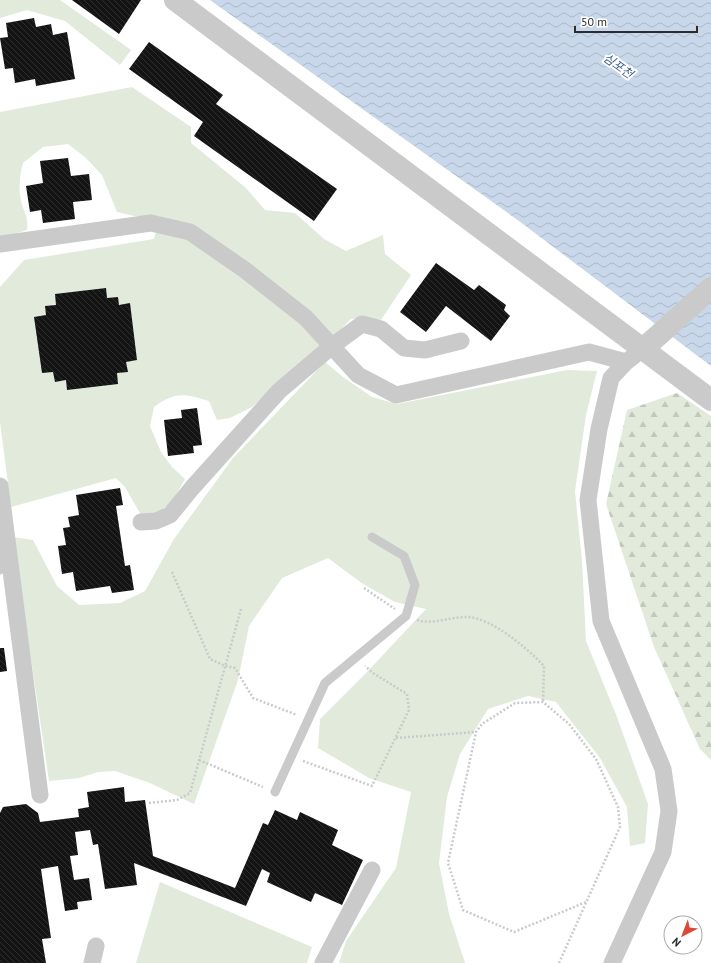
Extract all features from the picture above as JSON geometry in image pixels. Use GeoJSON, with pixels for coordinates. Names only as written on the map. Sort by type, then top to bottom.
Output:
{"type":"FeatureCollection","features":[{"type":"Feature","properties":{"kind":"street"},"geometry":{"type":"LineString","coordinates":[[175,0],[634,355],[711,400]]}},
{"type":"Feature","properties":{"kind":"street"},"geometry":{"type":"LineString","coordinates":[[0,244],[151,223],[190,232],[245,270],[306,318],[358,375],[396,395],[589,352],[634,355]]}},
{"type":"Feature","properties":{"kind":"street"},"geometry":{"type":"LineString","coordinates":[[612,963],[663,852],[669,811],[663,769],[601,621],[588,500],[599,429],[611,378],[634,355],[711,288]]}},
{"type":"Feature","properties":{"kind":"street"},"geometry":{"type":"LineString","coordinates":[[141,522],[156,521],[170,515],[192,488],[279,391],[332,346],[362,324],[381,329],[404,348],[425,350],[461,341]]}},
{"type":"Feature","properties":{"kind":"street"},"geometry":{"type":"LineString","coordinates":[[0,486],[40,795]]}},
{"type":"Feature","properties":{"kind":"street"},"geometry":{"type":"LineString","coordinates":[[324,963],[372,870]]}},
{"type":"Feature","properties":{"kind":"street"},"geometry":{"type":"LineString","coordinates":[[92,963],[96,946]]}},
{"type":"Feature","properties":{"kind":"lane"},"geometry":{"type":"LineString","coordinates":[[275,792],[325,683],[406,616],[415,585],[404,556],[372,537]]}},
{"type":"Feature","properties":{"kind":"lane"},"geometry":{"type":"LineString","coordinates":[[0,570],[7,540]]}},
{"type":"Feature","properties":{"kind":"path"},"geometry":{"type":"LineString","coordinates":[[172,572],[210,659],[225,666],[235,668],[253,698],[308,720]]}},
{"type":"Feature","properties":{"kind":"path"},"geometry":{"type":"LineString","coordinates":[[364,588],[406,616],[425,622],[467,617],[491,623],[532,653],[544,666],[543,702]]}},
{"type":"Feature","properties":{"kind":"path"},"geometry":{"type":"LineString","coordinates":[[149,803],[177,800],[190,794],[241,609]]}},
{"type":"Feature","properties":{"kind":"path"},"geometry":{"type":"LineString","coordinates":[[291,756],[372,786],[409,710],[407,694],[373,674],[355,658]]}},
{"type":"Feature","properties":{"kind":"path"},"geometry":{"type":"LineString","coordinates":[[559,963],[620,827],[618,807],[596,759],[569,724],[543,702],[515,703],[482,724],[476,732],[448,863],[463,910],[514,932],[586,902]]}},
{"type":"Feature","properties":{"kind":"path"},"geometry":{"type":"LineString","coordinates":[[396,738],[476,732]]}},
{"type":"Feature","properties":{"kind":"path"},"geometry":{"type":"LineString","coordinates":[[199,760],[275,792]]}},
{"type":"Feature","properties":{"kind":"green space"},"geometry":{"type":"Polygon","coordinates":[[[0,0],[60,0],[131,50],[120,65],[65,21],[27,10],[0,18],[0,0]]]}},
{"type":"Feature","properties":{"kind":"green space"},"geometry":{"type":"Polygon","coordinates":[[[132,87],[191,127],[191,143],[246,188],[265,210],[295,213],[324,239],[346,251],[383,235],[385,254],[411,275],[381,320],[362,318],[351,319],[325,345],[252,407],[230,418],[217,420],[209,401],[193,397],[181,395],[175,396],[168,398],[154,407],[150,426],[161,452],[172,467],[185,479],[172,502],[156,514],[141,515],[125,487],[116,478],[11,507],[0,422],[0,287],[24,260],[154,239],[160,216],[134,216],[117,212],[102,175],[86,158],[68,144],[43,147],[23,163],[21,172],[20,195],[27,217],[27,230],[11,235],[0,236],[0,112],[132,87]]]}},
{"type":"Feature","properties":{"kind":"green space"},"geometry":{"type":"Polygon","coordinates":[[[325,362],[343,377],[372,397],[397,404],[567,370],[597,371],[586,415],[575,491],[582,561],[586,641],[617,717],[648,804],[645,843],[630,846],[627,807],[600,758],[556,702],[528,696],[488,709],[460,754],[447,797],[439,863],[449,914],[465,963],[339,963],[346,941],[396,868],[411,792],[369,778],[318,748],[320,719],[367,672],[426,609],[395,602],[363,584],[328,558],[282,578],[249,626],[238,680],[194,804],[150,783],[115,771],[98,772],[79,778],[49,781],[13,537],[33,540],[57,586],[79,605],[120,603],[145,591],[174,539],[233,458],[325,362]]]}},
{"type":"Feature","properties":{"kind":"green space"},"geometry":{"type":"Polygon","coordinates":[[[677,393],[711,416],[711,760],[700,749],[654,647],[606,504],[627,410],[677,393]]]}},
{"type":"Feature","properties":{"kind":"green space"},"geometry":{"type":"Polygon","coordinates":[[[160,882],[312,947],[307,963],[136,963],[160,882]]]}},
{"type":"Feature","properties":{"kind":"water","name":"심포천"},"geometry":{"type":"Polygon","coordinates":[[[210,0],[711,0],[711,366],[519,221],[210,0]]]}},
{"type":"Feature","properties":{"kind":"building"},"geometry":{"type":"Polygon","coordinates":[[[72,0],[141,0],[119,34],[72,0]]]}},
{"type":"Feature","properties":{"kind":"building"},"geometry":{"type":"Polygon","coordinates":[[[34,18],[36,27],[51,24],[53,35],[67,32],[75,79],[36,86],[35,79],[15,83],[13,68],[5,69],[0,38],[8,37],[6,23],[34,18]]]}},
{"type":"Feature","properties":{"kind":"building"},"geometry":{"type":"Polygon","coordinates":[[[149,42],[223,95],[216,104],[337,189],[314,221],[194,136],[203,122],[129,69],[149,42]]]}},
{"type":"Feature","properties":{"kind":"building"},"geometry":{"type":"Polygon","coordinates":[[[68,158],[71,176],[89,174],[92,200],[73,202],[75,219],[43,223],[41,210],[30,212],[26,186],[43,183],[40,161],[68,158]]]}},
{"type":"Feature","properties":{"kind":"building"},"geometry":{"type":"Polygon","coordinates":[[[436,263],[474,290],[479,285],[506,305],[504,310],[510,316],[491,341],[446,306],[426,332],[400,312],[436,263]]]}},
{"type":"Feature","properties":{"kind":"building"},"geometry":{"type":"Polygon","coordinates":[[[106,288],[107,298],[118,297],[119,305],[130,303],[137,360],[126,362],[128,372],[117,373],[118,384],[67,390],[66,380],[55,382],[53,372],[42,373],[34,317],[46,315],[45,306],[56,305],[55,294],[106,288]]]}},
{"type":"Feature","properties":{"kind":"building"},"geometry":{"type":"Polygon","coordinates":[[[197,408],[202,445],[193,446],[194,453],[168,456],[164,420],[182,418],[181,410],[197,408]]]}},
{"type":"Feature","properties":{"kind":"building"},"geometry":{"type":"Polygon","coordinates":[[[120,488],[123,505],[116,506],[125,566],[130,565],[134,590],[112,593],[110,586],[76,591],[73,572],[62,574],[58,546],[66,545],[63,528],[70,527],[68,517],[79,515],[76,495],[120,488]]]}},
{"type":"Feature","properties":{"kind":"building"},"geometry":{"type":"Polygon","coordinates":[[[0,648],[4,648],[7,671],[0,672],[0,648]]]}},
{"type":"Feature","properties":{"kind":"building"},"geometry":{"type":"Polygon","coordinates":[[[124,787],[125,802],[145,800],[153,856],[235,888],[263,823],[268,825],[275,810],[297,820],[300,812],[338,830],[332,845],[363,860],[342,905],[315,893],[311,902],[267,882],[270,873],[262,869],[246,906],[134,863],[137,885],[105,889],[98,844],[93,845],[90,830],[75,832],[78,855],[70,856],[74,880],[89,878],[92,900],[77,902],[78,909],[65,911],[58,866],[41,869],[51,938],[42,939],[46,963],[0,963],[0,813],[3,807],[26,804],[38,813],[40,822],[79,817],[78,809],[89,807],[87,792],[124,787]]]}}]}
